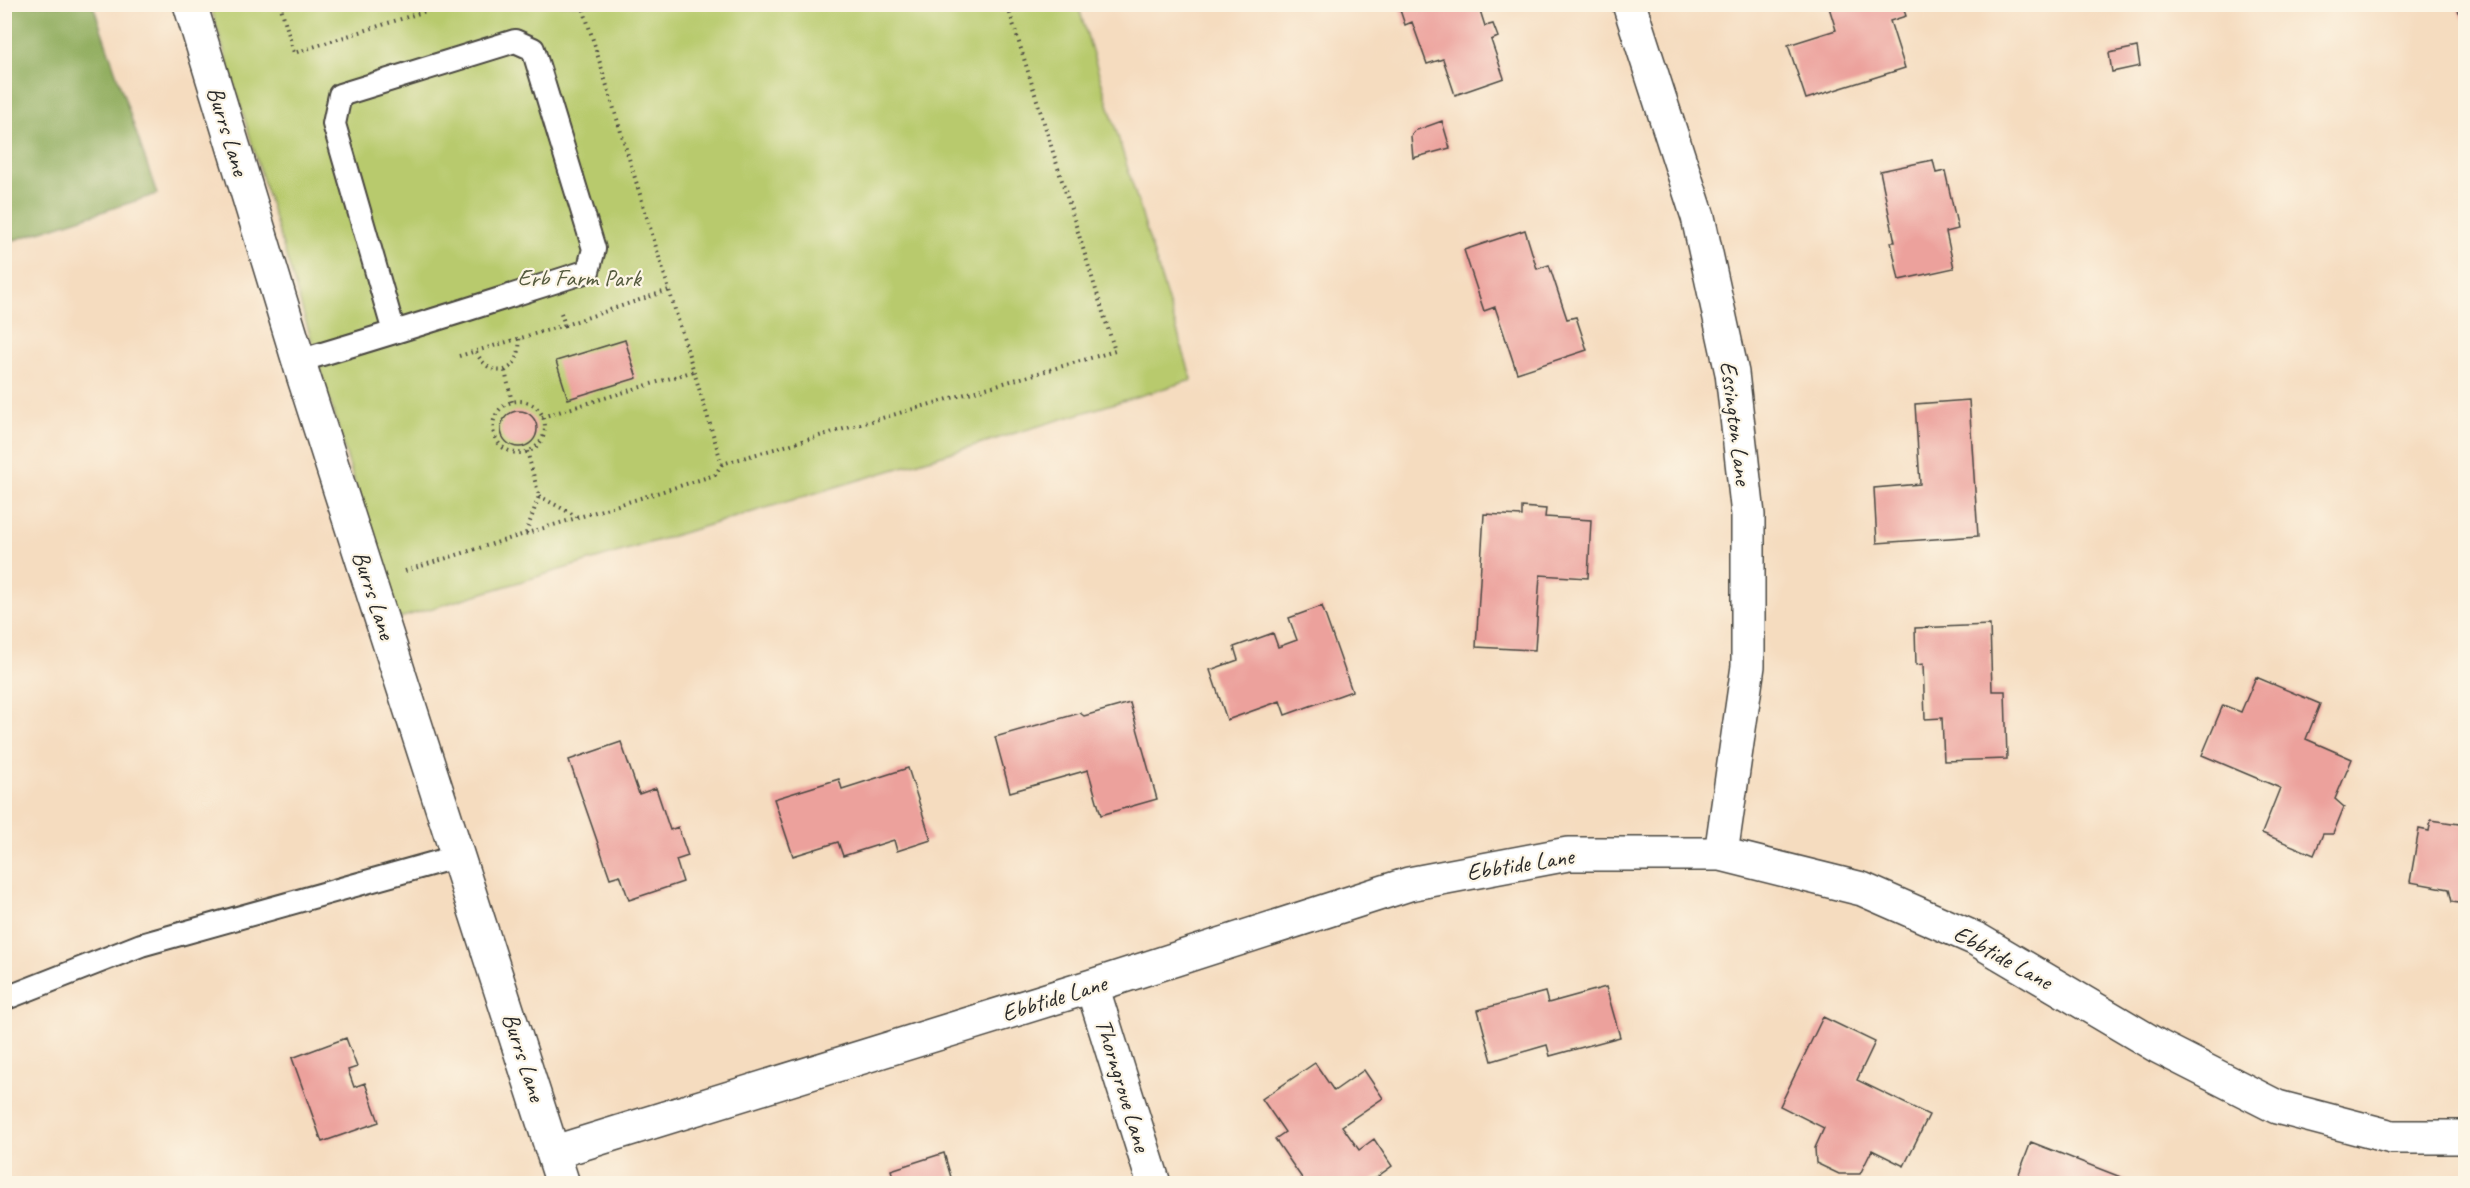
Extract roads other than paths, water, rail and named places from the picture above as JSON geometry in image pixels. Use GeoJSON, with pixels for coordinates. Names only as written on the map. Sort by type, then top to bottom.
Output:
{"type":"FeatureCollection","features":[{"type":"Feature","properties":{"kind":"street","name":"Burrs Lane"},"geometry":{"type":"LineString","coordinates":[[190,4],[299,361],[555,1152],[563,1184]]}},
{"type":"Feature","properties":{"kind":"street","name":"Essington Lane"},"geometry":{"type":"LineString","coordinates":[[1629,4],[1698,217],[1732,373],[1748,515],[1748,666],[1721,854]]}},
{"type":"Feature","properties":{"kind":"street","name":"Ebbtide Lane"},"geometry":{"type":"LineString","coordinates":[[555,1152],[1092,986],[1408,884],[1568,854],[1721,854],[1862,889],[1976,939],[2159,1047],[2277,1107],[2392,1137],[2466,1137]]}},
{"type":"Feature","properties":{"kind":"street","name":"Thorngrove Lane"},"geometry":{"type":"LineString","coordinates":[[1092,986],[1154,1184]]}},
{"type":"Feature","properties":{"kind":"lane"},"geometry":{"type":"LineString","coordinates":[[299,361],[394,332],[552,283],[588,271],[594,249],[533,49],[515,41],[340,95],[334,124],[394,332]]}},
{"type":"Feature","properties":{"kind":"lane"},"geometry":{"type":"LineString","coordinates":[[4,999],[141,945],[459,855]]}},
{"type":"Feature","properties":{"kind":"park label","name":"Erb Farm Park"},"geometry":{"type":"Point","coordinates":[579,278]}}]}
